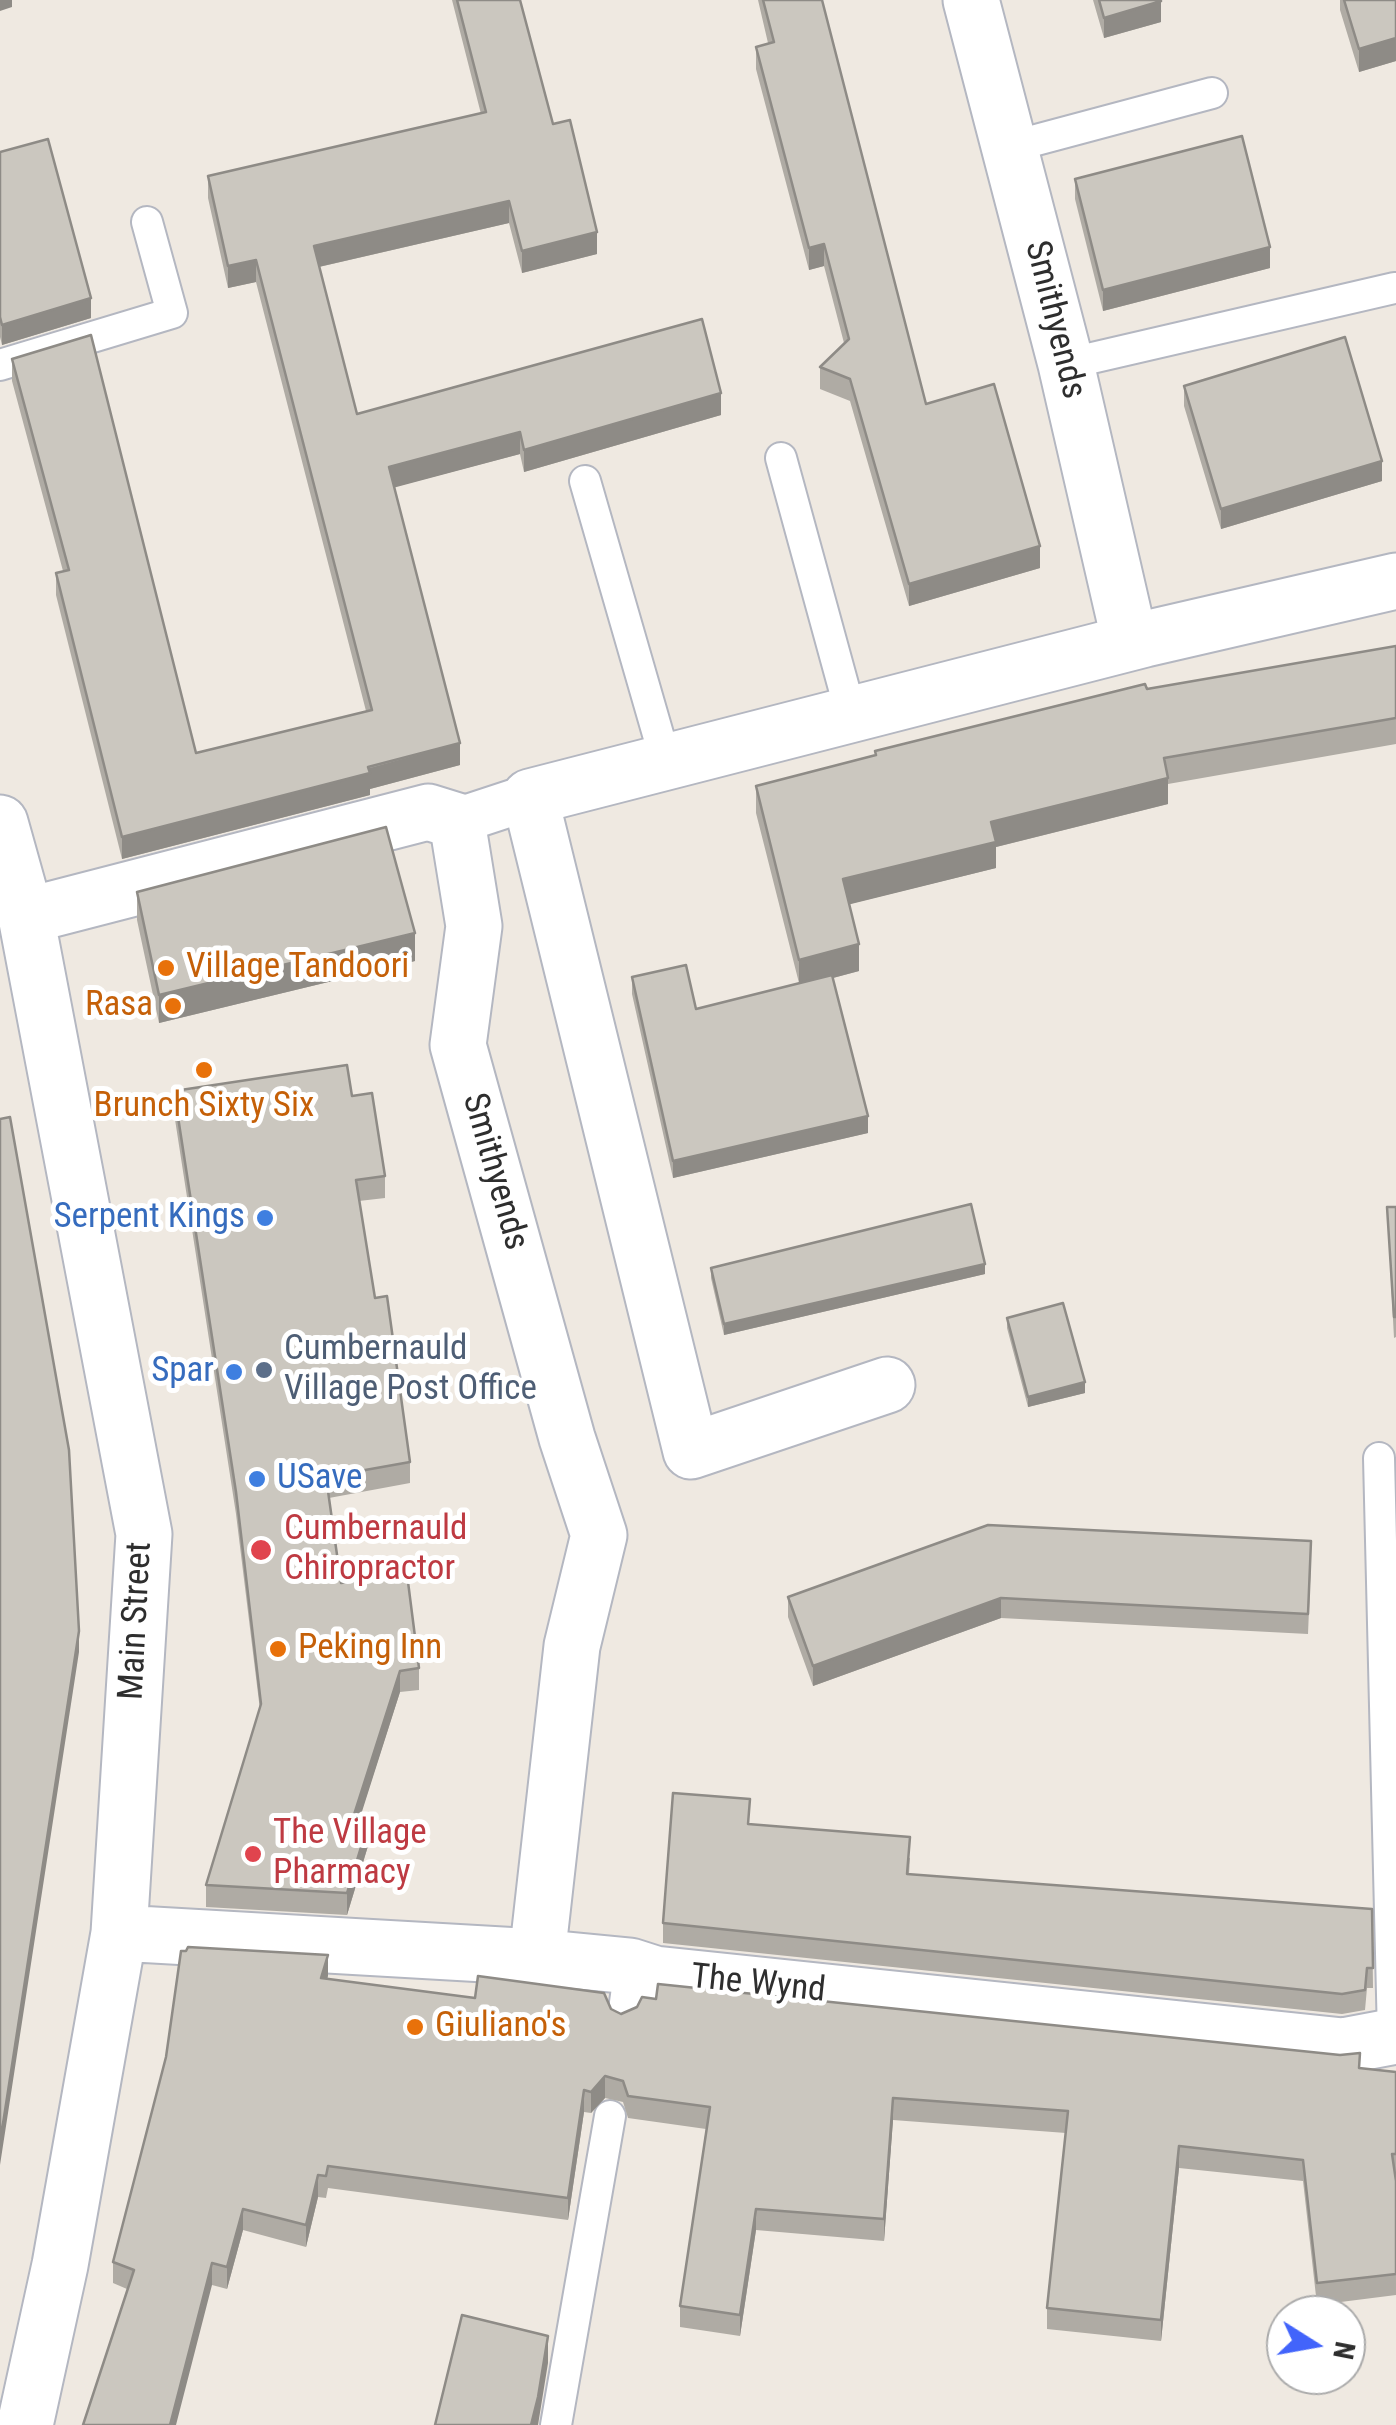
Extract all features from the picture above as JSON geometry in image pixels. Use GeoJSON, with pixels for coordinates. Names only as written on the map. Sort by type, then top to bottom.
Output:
{"type":"FeatureCollection","features":[{"type":"Feature","properties":{"kind":"street","name":"Smithyends"},"geometry":{"type":"LineString","coordinates":[[971,0],[1066,364],[1130,642]]}},
{"type":"Feature","properties":{"kind":"street"},"geometry":{"type":"LineString","coordinates":[[26,916],[428,812],[457,820],[1130,642],[1396,581]]}},
{"type":"Feature","properties":{"kind":"street"},"geometry":{"type":"LineString","coordinates":[[530,798],[691,1451],[887,1386]]}},
{"type":"Feature","properties":{"kind":"street","name":"Smithyends"},"geometry":{"type":"LineString","coordinates":[[457,820],[474,926],[458,1046],[567,1438],[599,1535],[572,1646],[537,1956]]}},
{"type":"Feature","properties":{"kind":"street","name":"Main Street"},"geometry":{"type":"LineString","coordinates":[[0,822],[26,916],[144,1534],[119,1933],[60,2264],[25,2425]]}},
{"type":"Feature","properties":{"kind":"street","name":"The Wynd"},"geometry":{"type":"LineString","coordinates":[[119,1933],[537,1956],[626,1992],[655,1974],[1344,2046],[1394,2036]]}},
{"type":"Feature","properties":{"kind":"lane"},"geometry":{"type":"LineString","coordinates":[[1010,148],[1212,94]]}},
{"type":"Feature","properties":{"kind":"lane"},"geometry":{"type":"LineString","coordinates":[[0,364],[172,313],[147,222]]}},
{"type":"Feature","properties":{"kind":"lane"},"geometry":{"type":"LineString","coordinates":[[1066,364],[1394,288]]}},
{"type":"Feature","properties":{"kind":"lane"},"geometry":{"type":"LineString","coordinates":[[781,458],[851,714]]}},
{"type":"Feature","properties":{"kind":"lane"},"geometry":{"type":"LineString","coordinates":[[584,481],[666,762]]}},
{"type":"Feature","properties":{"kind":"lane"},"geometry":{"type":"LineString","coordinates":[[1379,1458],[1394,2036]]}},
{"type":"Feature","properties":{"kind":"lane"},"geometry":{"type":"LineString","coordinates":[[556,2425],[610,2116]]}},
{"type":"Feature","properties":{"kind":"building"},"geometry":{"type":"Polygon","coordinates":[[[457,0],[520,0],[553,124],[570,120],[597,232],[522,251],[509,201],[314,246],[357,414],[702,319],[721,393],[524,450],[520,432],[389,467],[460,743],[368,767],[370,773],[122,837],[56,573],[69,570],[12,359],[91,335],[196,753],[372,710],[256,260],[228,266],[208,176],[486,112],[457,0]]]}},
{"type":"Feature","properties":{"kind":"building"},"geometry":{"type":"Polygon","coordinates":[[[763,0],[822,0],[926,404],[994,384],[1040,546],[909,584],[850,379],[820,367],[849,339],[824,244],[809,248],[756,47],[774,42],[763,0]]]}},
{"type":"Feature","properties":{"kind":"building"},"geometry":{"type":"Polygon","coordinates":[[[1099,0],[1160,0],[1161,1],[1104,18],[1099,0]]]}},
{"type":"Feature","properties":{"kind":"building"},"geometry":{"type":"Polygon","coordinates":[[[1344,0],[1396,0],[1396,38],[1359,49],[1344,0]]]}},
{"type":"Feature","properties":{"kind":"building"},"geometry":{"type":"Polygon","coordinates":[[[1242,136],[1270,247],[1103,290],[1075,179],[1242,136]]]}},
{"type":"Feature","properties":{"kind":"building"},"geometry":{"type":"Polygon","coordinates":[[[48,139],[91,298],[2,325],[0,152],[48,139]]]}},
{"type":"Feature","properties":{"kind":"building"},"geometry":{"type":"Polygon","coordinates":[[[1345,337],[1382,461],[1221,509],[1184,386],[1345,337]]]}},
{"type":"Feature","properties":{"kind":"building"},"geometry":{"type":"Polygon","coordinates":[[[1396,646],[1396,718],[1164,758],[1168,778],[991,822],[996,842],[843,879],[859,944],[799,960],[756,786],[876,755],[875,751],[1145,684],[1147,689],[1396,646]]]}},
{"type":"Feature","properties":{"kind":"building"},"geometry":{"type":"Polygon","coordinates":[[[386,827],[415,933],[159,995],[137,892],[386,827]]]}},
{"type":"Feature","properties":{"kind":"building"},"geometry":{"type":"Polygon","coordinates":[[[686,965],[696,1009],[832,975],[868,1116],[673,1161],[632,977],[686,965]]]}},
{"type":"Feature","properties":{"kind":"building"},"geometry":{"type":"Polygon","coordinates":[[[347,1065],[352,1096],[372,1093],[385,1176],[356,1180],[375,1298],[387,1296],[410,1462],[326,1477],[341,1583],[407,1574],[419,1668],[400,1671],[352,1821],[368,1824],[347,1893],[206,1885],[261,1704],[236,1492],[174,1091],[347,1065]]]}},
{"type":"Feature","properties":{"kind":"building"},"geometry":{"type":"Polygon","coordinates":[[[10,1117],[69,1450],[79,1631],[0,2143],[0,1119],[10,1117]]]}},
{"type":"Feature","properties":{"kind":"building"},"geometry":{"type":"Polygon","coordinates":[[[971,1204],[985,1264],[724,1324],[711,1268],[971,1204]]]}},
{"type":"Feature","properties":{"kind":"building"},"geometry":{"type":"Polygon","coordinates":[[[1387,1207],[1396,1207],[1396,1317],[1394,1317],[1387,1207]]]}},
{"type":"Feature","properties":{"kind":"building"},"geometry":{"type":"Polygon","coordinates":[[[1063,1303],[1085,1382],[1028,1397],[1007,1318],[1063,1303]]]}},
{"type":"Feature","properties":{"kind":"building"},"geometry":{"type":"Polygon","coordinates":[[[988,1525],[1311,1541],[1308,1614],[1001,1598],[813,1666],[788,1597],[988,1525]]]}},
{"type":"Feature","properties":{"kind":"building"},"geometry":{"type":"Polygon","coordinates":[[[673,1793],[750,1799],[748,1824],[910,1837],[907,1874],[1372,1909],[1373,1968],[1367,1968],[1365,1990],[1342,1994],[663,1923],[673,1793]]]}},
{"type":"Feature","properties":{"kind":"building"},"geometry":{"type":"Polygon","coordinates":[[[188,1947],[328,1955],[321,1978],[475,1998],[478,1976],[604,1993],[611,2009],[621,2014],[637,2007],[642,1997],[656,1999],[658,1984],[1340,2055],[1360,2053],[1359,2068],[1396,2072],[1396,2154],[1392,2154],[1396,2181],[1396,2274],[1317,2283],[1303,2160],[1179,2146],[1161,2320],[1047,2308],[1068,2111],[893,2098],[884,2219],[756,2209],[740,2315],[680,2306],[710,2107],[628,2096],[623,2081],[605,2076],[591,2092],[584,2090],[568,2198],[328,2166],[326,2176],[318,2175],[306,2225],[243,2209],[227,2267],[212,2263],[170,2425],[83,2425],[134,2270],[113,2262],[166,2057],[181,1951],[188,1947]]]}},
{"type":"Feature","properties":{"kind":"building"},"geometry":{"type":"Polygon","coordinates":[[[462,2315],[548,2336],[531,2425],[435,2425],[462,2315]]]}},
{"type":"Feature","properties":{"kind":"place","name":"Village Tandoori"},"geometry":{"type":"Point","coordinates":[166,968]}},
{"type":"Feature","properties":{"kind":"place","name":"Rasa"},"geometry":{"type":"Point","coordinates":[173,1006]}},
{"type":"Feature","properties":{"kind":"place","name":"Brunch Sixty Six"},"geometry":{"type":"Point","coordinates":[204,1070]}},
{"type":"Feature","properties":{"kind":"place","name":"Serpent Kings"},"geometry":{"type":"Point","coordinates":[265,1218]}},
{"type":"Feature","properties":{"kind":"place","name":"Cumbernauld Village Post Office"},"geometry":{"type":"Point","coordinates":[264,1370]}},
{"type":"Feature","properties":{"kind":"place","name":"Spar"},"geometry":{"type":"Point","coordinates":[234,1372]}},
{"type":"Feature","properties":{"kind":"place","name":"USave"},"geometry":{"type":"Point","coordinates":[257,1479]}},
{"type":"Feature","properties":{"kind":"place","name":"Cumbernauld Chiropractor"},"geometry":{"type":"Point","coordinates":[261,1550]}},
{"type":"Feature","properties":{"kind":"place","name":"Peking Inn"},"geometry":{"type":"Point","coordinates":[278,1649]}},
{"type":"Feature","properties":{"kind":"place","name":"The Village Pharmacy"},"geometry":{"type":"Point","coordinates":[253,1854]}},
{"type":"Feature","properties":{"kind":"place","name":"Giuliano's"},"geometry":{"type":"Point","coordinates":[415,2027]}}]}
